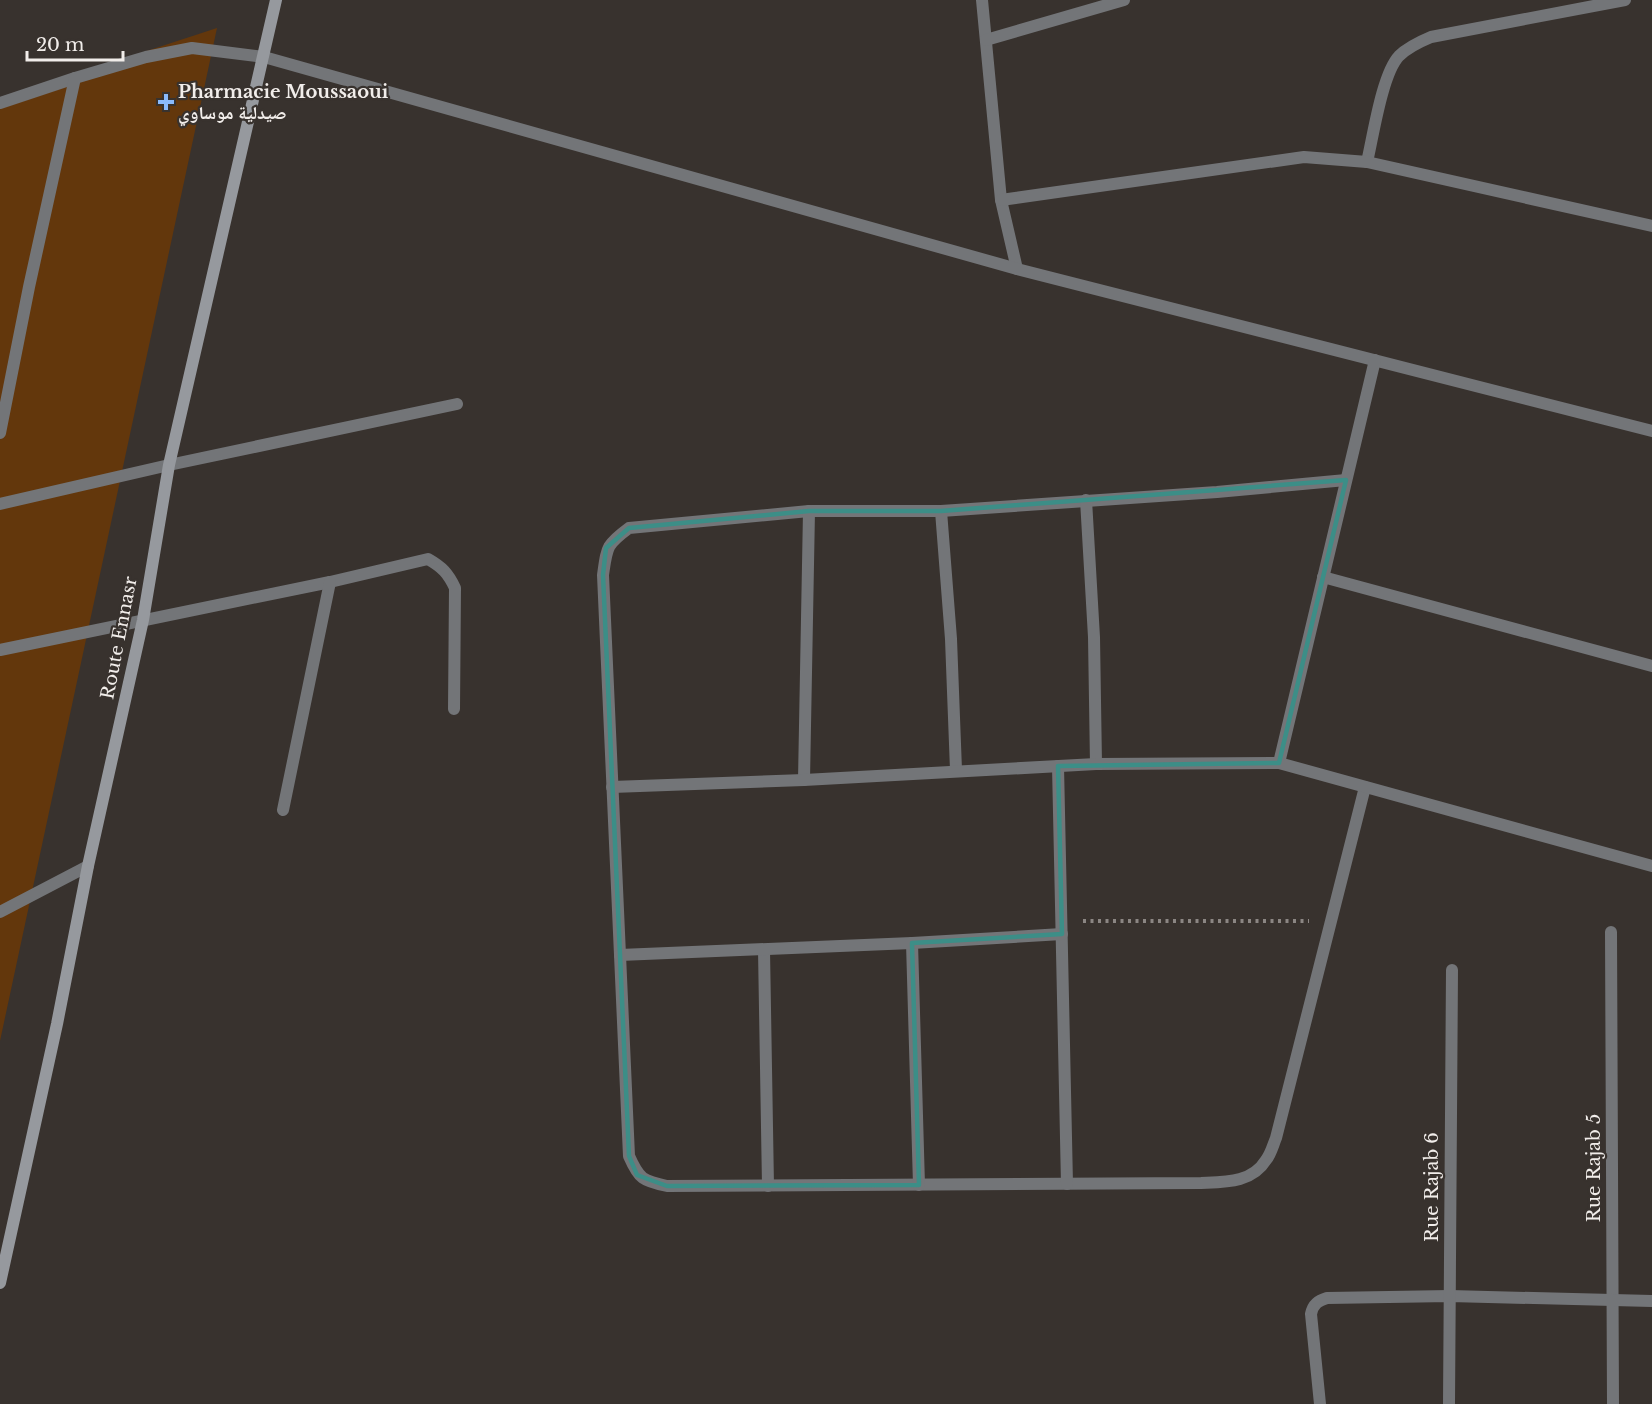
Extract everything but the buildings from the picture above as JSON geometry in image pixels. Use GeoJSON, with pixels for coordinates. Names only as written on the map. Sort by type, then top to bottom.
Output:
{"type":"FeatureCollection","features":[{"type":"Feature","properties":{"kind":"main road","name":"Route Ennasr"},"geometry":{"type":"LineString","coordinates":[[0,1283],[57,1024],[88,866],[143,620],[169,465],[276,0]]}},
{"type":"Feature","properties":{"kind":"street"},"geometry":{"type":"LineString","coordinates":[[982,0],[1001,200],[1017,269]]}},
{"type":"Feature","properties":{"kind":"street"},"geometry":{"type":"LineString","coordinates":[[986,40],[1124,0]]}},
{"type":"Feature","properties":{"kind":"street"},"geometry":{"type":"LineString","coordinates":[[1367,162],[1383,92],[1390,72],[1397,58],[1412,45],[1431,37],[1625,0]]}},
{"type":"Feature","properties":{"kind":"street"},"geometry":{"type":"LineString","coordinates":[[0,103],[146,57],[192,48],[264,57],[1017,269],[1652,432]]}},
{"type":"Feature","properties":{"kind":"street"},"geometry":{"type":"LineString","coordinates":[[0,433],[29,287],[75,78]]}},
{"type":"Feature","properties":{"kind":"street"},"geometry":{"type":"LineString","coordinates":[[1001,200],[1304,157],[1367,162],[1652,226]]}},
{"type":"Feature","properties":{"kind":"street"},"geometry":{"type":"LineString","coordinates":[[1280,763],[1376,360]]}},
{"type":"Feature","properties":{"kind":"street"},"geometry":{"type":"LineString","coordinates":[[0,504],[169,465],[457,404]]}},
{"type":"Feature","properties":{"kind":"street"},"geometry":{"type":"LineString","coordinates":[[1346,480],[1217,492],[941,511],[809,511],[629,528],[618,536],[606,548],[603,575],[629,1156],[637,1174],[648,1182],[667,1186],[1213,1183],[1237,1181],[1254,1174],[1266,1161],[1276,1138],[1365,787]]}},
{"type":"Feature","properties":{"kind":"street"},"geometry":{"type":"LineString","coordinates":[[1086,500],[1094,637],[1096,764]]}},
{"type":"Feature","properties":{"kind":"street"},"geometry":{"type":"LineString","coordinates":[[804,780],[809,511]]}},
{"type":"Feature","properties":{"kind":"street"},"geometry":{"type":"LineString","coordinates":[[941,511],[951,639],[956,770]]}},
{"type":"Feature","properties":{"kind":"street"},"geometry":{"type":"LineString","coordinates":[[0,651],[330,582],[428,559],[441,567],[455,588],[454,709]]}},
{"type":"Feature","properties":{"kind":"street"},"geometry":{"type":"LineString","coordinates":[[1323,577],[1652,666]]}},
{"type":"Feature","properties":{"kind":"street"},"geometry":{"type":"LineString","coordinates":[[284,810],[330,582]]}},
{"type":"Feature","properties":{"kind":"street"},"geometry":{"type":"LineString","coordinates":[[612,787],[804,780],[1096,764],[1280,763],[1652,866]]}},
{"type":"Feature","properties":{"kind":"street"},"geometry":{"type":"LineString","coordinates":[[1058,766],[1067,1184]]}},
{"type":"Feature","properties":{"kind":"street"},"geometry":{"type":"LineString","coordinates":[[0,912],[88,866]]}},
{"type":"Feature","properties":{"kind":"street"},"geometry":{"type":"LineString","coordinates":[[620,955],[912,943],[1061,927]]}},
{"type":"Feature","properties":{"kind":"street","name":"Rue Rajab 5"},"geometry":{"type":"LineString","coordinates":[[1611,932],[1613,1404]]}},
{"type":"Feature","properties":{"kind":"street"},"geometry":{"type":"LineString","coordinates":[[912,943],[919,1185]]}},
{"type":"Feature","properties":{"kind":"street"},"geometry":{"type":"LineString","coordinates":[[764,950],[768,1186]]}},
{"type":"Feature","properties":{"kind":"street","name":"Rue Rajab 6"},"geometry":{"type":"LineString","coordinates":[[1449,1404],[1452,970]]}},
{"type":"Feature","properties":{"kind":"street"},"geometry":{"type":"LineString","coordinates":[[1320,1404],[1311,1314],[1312,1307],[1327,1298],[1450,1296],[1652,1301]]}},
{"type":"Feature","properties":{"kind":"path"},"geometry":{"type":"LineString","coordinates":[[1061,927],[1331,921]]}},
{"type":"Feature","properties":{"kind":"highlighted area"},"geometry":{"type":"Polygon","coordinates":[[[1346,480],[1279,763],[1058,766],[1062,934],[912,943],[919,1185],[667,1186],[637,1175],[629,1156],[603,575],[606,548],[629,528],[809,511],[941,511],[1346,480]]]}},
{"type":"Feature","properties":{"kind":"shaded area"},"geometry":{"type":"Polygon","coordinates":[[[217,28],[0,1041],[0,99],[217,28]]]}},
{"type":"Feature","properties":{"kind":"place","name":"Pharmacie Moussaoui صيدلية موساوي"},"geometry":{"type":"Point","coordinates":[166,102]}}]}
